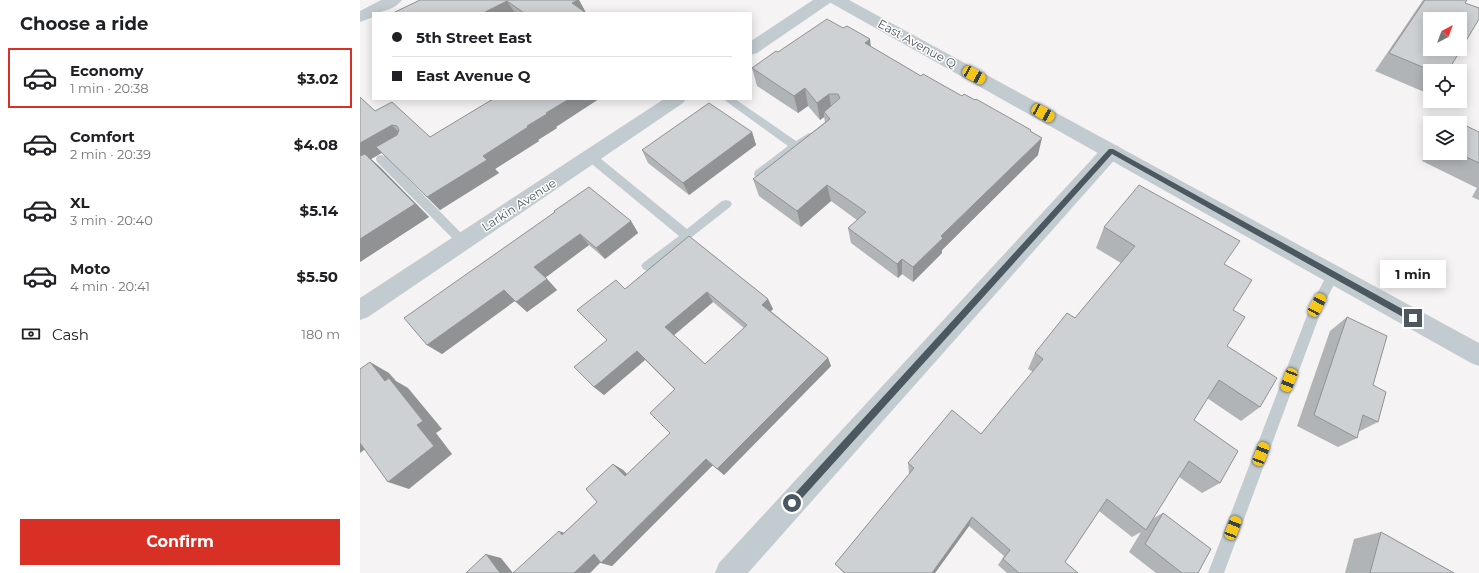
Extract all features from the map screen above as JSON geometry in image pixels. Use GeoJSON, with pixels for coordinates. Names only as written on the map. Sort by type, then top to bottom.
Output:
{"type":"FeatureCollection","features":[{"type":"Feature","properties":{"kind":"street"},"geometry":{"type":"LineString","coordinates":[[360,16],[394,0]]}},
{"type":"Feature","properties":{"kind":"street"},"geometry":{"type":"LineString","coordinates":[[752,48],[824,0]]}},
{"type":"Feature","properties":{"kind":"street","name":"East Avenue Q"},"geometry":{"type":"LineString","coordinates":[[837,0],[1479,355]]}},
{"type":"Feature","properties":{"kind":"street","name":"Larkin Avenue"},"geometry":{"type":"LineString","coordinates":[[360,310],[676,100]]}},
{"type":"Feature","properties":{"kind":"street"},"geometry":{"type":"LineString","coordinates":[[729,573],[1111,151]]}},
{"type":"Feature","properties":{"kind":"lane"},"geometry":{"type":"LineString","coordinates":[[729,100],[796,146]]}},
{"type":"Feature","properties":{"kind":"lane"},"geometry":{"type":"LineString","coordinates":[[759,174],[819,129]]}},
{"type":"Feature","properties":{"kind":"lane"},"geometry":{"type":"LineString","coordinates":[[371,166],[393,152]]}},
{"type":"Feature","properties":{"kind":"lane"},"geometry":{"type":"LineString","coordinates":[[591,157],[687,236]]}},
{"type":"Feature","properties":{"kind":"lane"},"geometry":{"type":"LineString","coordinates":[[381,159],[462,242]]}},
{"type":"Feature","properties":{"kind":"lane"},"geometry":{"type":"LineString","coordinates":[[647,266],[726,204]]}},
{"type":"Feature","properties":{"kind":"lane"},"geometry":{"type":"LineString","coordinates":[[1216,573],[1317,305],[1333,275]]}},
{"type":"Feature","properties":{"kind":"building"},"geometry":{"type":"Polygon","coordinates":[[[420,0],[578,0],[572,3],[585,12],[523,12],[507,1],[485,12],[395,12],[420,0]]]}},
{"type":"Feature","properties":{"kind":"building"},"geometry":{"type":"Polygon","coordinates":[[[1425,0],[1467,0],[1465,3],[1479,8],[1479,19],[1467,39],[1467,12],[1423,12],[1423,56],[1457,56],[1452,64],[1423,64],[1423,67],[1389,53],[1425,0]]]}},
{"type":"Feature","properties":{"kind":"building"},"geometry":{"type":"Polygon","coordinates":[[[827,19],[843,28],[847,26],[870,39],[865,43],[921,76],[923,74],[962,96],[964,94],[975,100],[976,99],[1031,130],[1030,131],[1042,138],[941,236],[943,238],[913,267],[902,259],[897,264],[848,228],[866,212],[827,185],[797,211],[753,179],[830,119],[824,112],[840,98],[838,94],[829,94],[817,103],[805,88],[794,96],[752,68],[827,19]]]}},
{"type":"Feature","properties":{"kind":"building"},"geometry":{"type":"Polygon","coordinates":[[[360,97],[375,111],[392,102],[430,137],[491,100],[567,100],[483,156],[487,160],[427,197],[376,147],[397,135],[399,130],[397,126],[392,125],[360,143],[360,97]]]}},
{"type":"Feature","properties":{"kind":"building"},"geometry":{"type":"Polygon","coordinates":[[[709,103],[752,132],[683,183],[642,150],[709,103]]]}},
{"type":"Feature","properties":{"kind":"building"},"geometry":{"type":"Polygon","coordinates":[[[1467,126],[1479,132],[1479,163],[1467,157],[1467,126]]]}},
{"type":"Feature","properties":{"kind":"building"},"geometry":{"type":"Polygon","coordinates":[[[365,154],[415,204],[360,239],[360,156],[365,154]]]}},
{"type":"Feature","properties":{"kind":"building"},"geometry":{"type":"Polygon","coordinates":[[[1139,185],[1240,241],[1224,264],[1252,280],[1233,310],[1245,317],[1227,346],[1277,378],[1260,407],[1219,380],[1194,420],[1238,451],[1220,483],[1189,461],[1146,530],[1107,499],[1065,562],[1078,573],[1019,573],[1003,559],[1010,550],[972,517],[932,573],[845,573],[835,564],[914,468],[908,463],[952,410],[981,434],[1043,359],[1035,353],[1067,313],[1075,318],[1135,246],[1104,227],[1139,185]]]}},
{"type":"Feature","properties":{"kind":"building"},"geometry":{"type":"Polygon","coordinates":[[[589,187],[631,221],[596,248],[580,234],[534,267],[547,279],[516,302],[504,290],[427,345],[404,318],[555,212],[554,211],[589,187]]]}},
{"type":"Feature","properties":{"kind":"building"},"geometry":{"type":"Polygon","coordinates":[[[689,236],[768,299],[762,305],[828,358],[717,469],[706,459],[601,563],[594,554],[574,573],[513,573],[559,531],[562,535],[597,502],[586,489],[613,464],[625,476],[670,433],[650,413],[675,389],[637,351],[594,387],[574,367],[607,340],[577,310],[616,280],[625,289],[689,236]],[[707,292],[665,327],[705,364],[747,325],[707,292]]]}},
{"type":"Feature","properties":{"kind":"building"},"geometry":{"type":"Polygon","coordinates":[[[1347,317],[1387,336],[1373,385],[1386,392],[1378,422],[1363,415],[1357,438],[1314,415],[1347,317]]]}},
{"type":"Feature","properties":{"kind":"building"},"geometry":{"type":"Polygon","coordinates":[[[370,362],[385,381],[389,378],[423,421],[417,425],[434,446],[388,482],[360,443],[360,369],[370,362]]]}},
{"type":"Feature","properties":{"kind":"building"},"geometry":{"type":"Polygon","coordinates":[[[1163,513],[1211,549],[1198,573],[1182,573],[1145,544],[1163,513]]]}},
{"type":"Feature","properties":{"kind":"building"},"geometry":{"type":"Polygon","coordinates":[[[1381,532],[1454,573],[1370,573],[1381,532]]]}},
{"type":"Feature","properties":{"kind":"building"},"geometry":{"type":"Polygon","coordinates":[[[486,554],[500,573],[466,573],[486,554]]]}},
{"type":"Feature","properties":{"kind":"route"},"geometry":{"type":"LineString","coordinates":[[792,503],[1111,151],[1413,318]]}}]}
